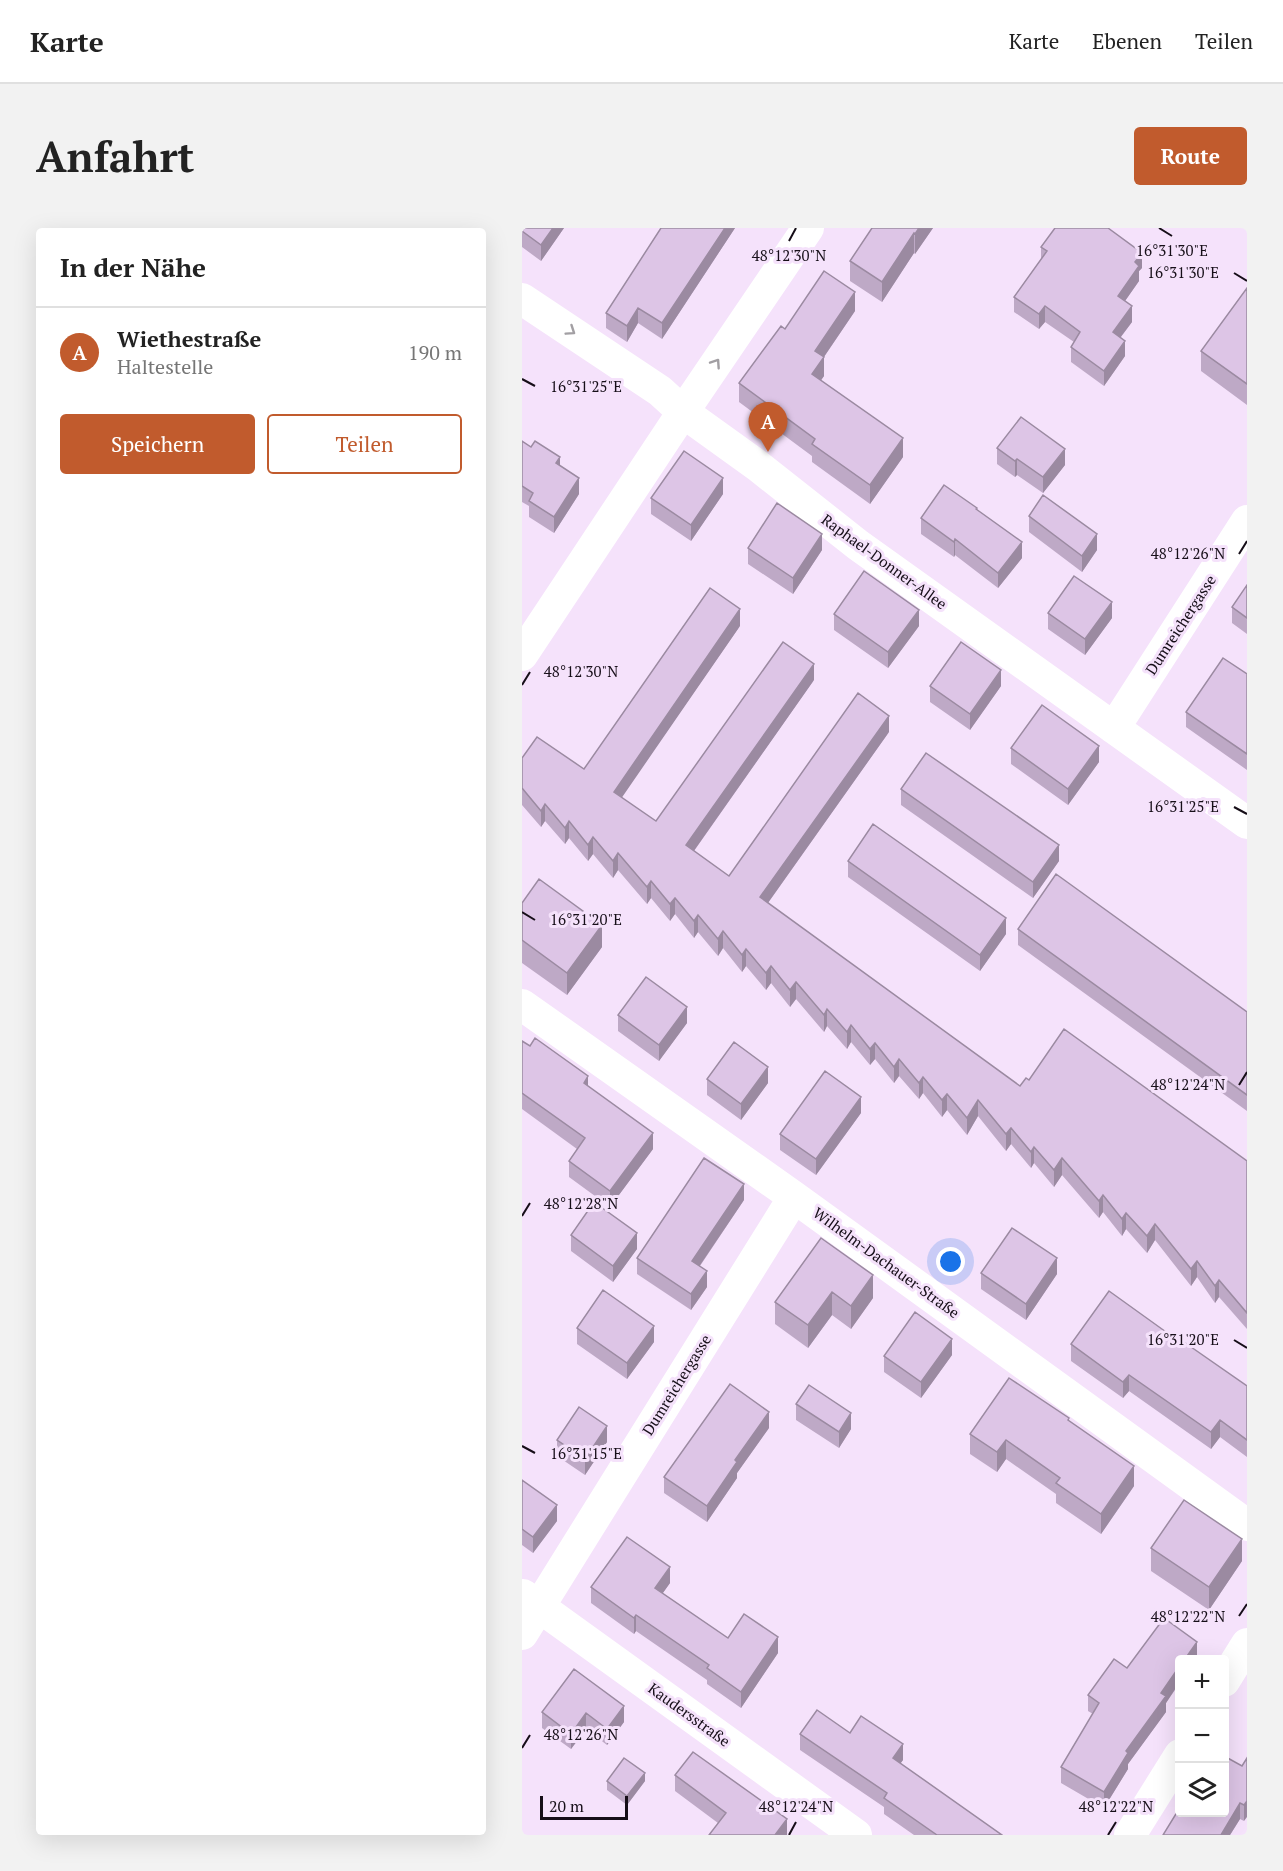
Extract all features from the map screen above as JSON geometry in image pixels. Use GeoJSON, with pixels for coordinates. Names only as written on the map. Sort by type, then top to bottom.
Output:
{"type":"FeatureCollection","features":[{"type":"Feature","properties":{"kind":"street"},"geometry":{"type":"LineString","coordinates":[[522,655],[807,228]]}},
{"type":"Feature","properties":{"kind":"street","name":"Raphael-Donner-Allee"},"geometry":{"type":"LineString","coordinates":[[522,299],[660,391],[683,412],[758,466],[858,545],[1247,823]]}},
{"type":"Feature","properties":{"kind":"street","name":"Dumreichergasse"},"geometry":{"type":"LineString","coordinates":[[1114,728],[1247,521]]}},
{"type":"Feature","properties":{"kind":"street","name":"Wilhelm-Dachauer-Straße"},"geometry":{"type":"LineString","coordinates":[[522,1005],[794,1197],[1247,1525]]}},
{"type":"Feature","properties":{"kind":"street","name":"Dumreichergasse"},"geometry":{"type":"LineString","coordinates":[[522,1634],[530,1601],[794,1197]]}},
{"type":"Feature","properties":{"kind":"street","name":"Kaudersstraße"},"geometry":{"type":"LineString","coordinates":[[530,1601],[856,1835]]}},
{"type":"Feature","properties":{"kind":"street"},"geometry":{"type":"LineString","coordinates":[[1229,1673],[1247,1644]]}},
{"type":"Feature","properties":{"kind":"street"},"geometry":{"type":"LineString","coordinates":[[1130,1835],[1175,1762]]}},
{"type":"Feature","properties":{"kind":"building"},"geometry":{"type":"Polygon","coordinates":[[[522,228],[553,228],[541,245],[522,231],[522,228]]]}},
{"type":"Feature","properties":{"kind":"building"},"geometry":{"type":"Polygon","coordinates":[[[661,228],[725,228],[662,323],[638,308],[627,326],[606,313],[661,228]]]}},
{"type":"Feature","properties":{"kind":"building"},"geometry":{"type":"Polygon","coordinates":[[[872,228],[919,228],[882,282],[850,261],[872,228]]]}},
{"type":"Feature","properties":{"kind":"building"},"geometry":{"type":"Polygon","coordinates":[[[1055,228],[1108,228],[1142,253],[1135,262],[1139,266],[1118,296],[1132,306],[1113,332],[1125,341],[1104,371],[1071,347],[1080,332],[1045,306],[1039,314],[1014,297],[1047,251],[1041,247],[1055,228]]]}},
{"type":"Feature","properties":{"kind":"building"},"geometry":{"type":"Polygon","coordinates":[[[824,271],[855,292],[815,351],[824,357],[812,374],[903,438],[870,485],[812,444],[815,439],[739,383],[781,326],[785,329],[824,271]]]}},
{"type":"Feature","properties":{"kind":"building"},"geometry":{"type":"Polygon","coordinates":[[[1247,288],[1247,384],[1201,351],[1247,288]]]}},
{"type":"Feature","properties":{"kind":"building"},"geometry":{"type":"Polygon","coordinates":[[[1021,417],[1065,449],[1043,477],[997,448],[1021,417]]]}},
{"type":"Feature","properties":{"kind":"building"},"geometry":{"type":"Polygon","coordinates":[[[522,441],[531,447],[535,441],[560,457],[556,463],[579,478],[554,517],[529,501],[533,493],[522,486],[522,441]]]}},
{"type":"Feature","properties":{"kind":"building"},"geometry":{"type":"Polygon","coordinates":[[[684,451],[723,478],[691,525],[651,498],[684,451]]]}},
{"type":"Feature","properties":{"kind":"building"},"geometry":{"type":"Polygon","coordinates":[[[944,485],[1022,542],[998,573],[955,539],[954,542],[921,518],[944,485]]]}},
{"type":"Feature","properties":{"kind":"building"},"geometry":{"type":"Polygon","coordinates":[[[1043,495],[1097,534],[1082,556],[1029,516],[1043,495]]]}},
{"type":"Feature","properties":{"kind":"building"},"geometry":{"type":"Polygon","coordinates":[[[777,503],[822,534],[793,578],[748,548],[777,503]]]}},
{"type":"Feature","properties":{"kind":"building"},"geometry":{"type":"Polygon","coordinates":[[[864,571],[919,610],[888,652],[834,614],[864,571]]]}},
{"type":"Feature","properties":{"kind":"building"},"geometry":{"type":"Polygon","coordinates":[[[1074,576],[1112,602],[1085,639],[1048,613],[1074,576]]]}},
{"type":"Feature","properties":{"kind":"building"},"geometry":{"type":"Polygon","coordinates":[[[1247,585],[1247,618],[1232,607],[1247,585]]]}},
{"type":"Feature","properties":{"kind":"building"},"geometry":{"type":"Polygon","coordinates":[[[710,588],[740,609],[614,792],[656,821],[783,642],[814,664],[686,845],[729,876],[858,693],[889,716],[760,897],[1020,1086],[1026,1078],[1029,1080],[1064,1029],[1247,1161],[1247,1313],[1219,1280],[1215,1286],[1197,1261],[1191,1269],[1155,1224],[1147,1236],[1126,1213],[1122,1219],[1103,1195],[1099,1201],[1062,1158],[1054,1170],[1034,1147],[1031,1152],[1011,1128],[1006,1134],[978,1100],[967,1118],[947,1094],[942,1100],[923,1077],[919,1083],[899,1059],[894,1067],[875,1043],[870,1049],[851,1025],[847,1032],[827,1009],[824,1015],[796,982],[790,990],[771,966],[766,973],[746,949],[742,955],[723,931],[718,939],[698,915],[694,921],[675,898],[670,904],[651,881],[647,887],[618,853],[613,861],[593,837],[588,845],[569,821],[565,828],[545,804],[541,811],[522,788],[522,758],[537,737],[584,769],[710,588]]]}},
{"type":"Feature","properties":{"kind":"building"},"geometry":{"type":"Polygon","coordinates":[[[961,642],[1001,670],[970,714],[930,686],[961,642]]]}},
{"type":"Feature","properties":{"kind":"building"},"geometry":{"type":"Polygon","coordinates":[[[1223,658],[1247,674],[1247,754],[1186,712],[1223,658]]]}},
{"type":"Feature","properties":{"kind":"building"},"geometry":{"type":"Polygon","coordinates":[[[1042,705],[1099,746],[1068,789],[1011,748],[1042,705]]]}},
{"type":"Feature","properties":{"kind":"building"},"geometry":{"type":"Polygon","coordinates":[[[926,753],[1059,845],[1033,882],[901,789],[926,753]]]}},
{"type":"Feature","properties":{"kind":"building"},"geometry":{"type":"Polygon","coordinates":[[[873,824],[1006,918],[980,955],[848,861],[873,824]]]}},
{"type":"Feature","properties":{"kind":"building"},"geometry":{"type":"Polygon","coordinates":[[[1056,874],[1247,1012],[1247,1095],[1018,929],[1056,874]]]}},
{"type":"Feature","properties":{"kind":"building"},"geometry":{"type":"Polygon","coordinates":[[[539,879],[602,925],[567,973],[522,940],[522,903],[539,879]]]}},
{"type":"Feature","properties":{"kind":"building"},"geometry":{"type":"Polygon","coordinates":[[[646,977],[687,1007],[659,1045],[618,1015],[646,977]]]}},
{"type":"Feature","properties":{"kind":"building"},"geometry":{"type":"Polygon","coordinates":[[[535,1038],[588,1076],[584,1083],[653,1133],[610,1191],[569,1161],[585,1138],[522,1093],[522,1041],[530,1046],[535,1038]]]}},
{"type":"Feature","properties":{"kind":"building"},"geometry":{"type":"Polygon","coordinates":[[[734,1042],[768,1067],[741,1104],[707,1079],[734,1042]]]}},
{"type":"Feature","properties":{"kind":"building"},"geometry":{"type":"Polygon","coordinates":[[[825,1071],[861,1097],[816,1159],[780,1134],[825,1071]]]}},
{"type":"Feature","properties":{"kind":"building"},"geometry":{"type":"Polygon","coordinates":[[[704,1158],[744,1184],[692,1261],[707,1271],[691,1294],[637,1258],[704,1158]]]}},
{"type":"Feature","properties":{"kind":"building"},"geometry":{"type":"Polygon","coordinates":[[[594,1202],[637,1233],[613,1266],[571,1235],[594,1202]]]}},
{"type":"Feature","properties":{"kind":"building"},"geometry":{"type":"Polygon","coordinates":[[[1012,1228],[1057,1258],[1026,1304],[981,1273],[1012,1228]]]}},
{"type":"Feature","properties":{"kind":"building"},"geometry":{"type":"Polygon","coordinates":[[[821,1238],[873,1275],[851,1306],[832,1292],[808,1325],[775,1302],[821,1238]]]}},
{"type":"Feature","properties":{"kind":"building"},"geometry":{"type":"Polygon","coordinates":[[[603,1290],[654,1326],[627,1363],[577,1328],[603,1290]]]}},
{"type":"Feature","properties":{"kind":"building"},"geometry":{"type":"Polygon","coordinates":[[[1109,1291],[1247,1386],[1247,1440],[1220,1420],[1211,1432],[1129,1375],[1123,1382],[1071,1344],[1109,1291]]]}},
{"type":"Feature","properties":{"kind":"building"},"geometry":{"type":"Polygon","coordinates":[[[915,1312],[952,1339],[921,1382],[884,1356],[915,1312]]]}},
{"type":"Feature","properties":{"kind":"building"},"geometry":{"type":"Polygon","coordinates":[[[1009,1378],[1069,1418],[1068,1420],[1134,1466],[1101,1514],[1056,1483],[1060,1478],[1006,1440],[997,1452],[970,1434],[1009,1378]]]}},
{"type":"Feature","properties":{"kind":"building"},"geometry":{"type":"Polygon","coordinates":[[[730,1384],[769,1412],[735,1460],[737,1462],[707,1506],[664,1477],[730,1384]]]}},
{"type":"Feature","properties":{"kind":"building"},"geometry":{"type":"Polygon","coordinates":[[[809,1385],[851,1413],[839,1432],[796,1404],[809,1385]]]}},
{"type":"Feature","properties":{"kind":"building"},"geometry":{"type":"Polygon","coordinates":[[[579,1407],[607,1426],[585,1459],[557,1440],[579,1407]]]}},
{"type":"Feature","properties":{"kind":"building"},"geometry":{"type":"Polygon","coordinates":[[[522,1480],[557,1505],[533,1537],[522,1529],[522,1480]]]}},
{"type":"Feature","properties":{"kind":"building"},"geometry":{"type":"Polygon","coordinates":[[[1184,1500],[1242,1539],[1209,1587],[1151,1548],[1184,1500]]]}},
{"type":"Feature","properties":{"kind":"building"},"geometry":{"type":"Polygon","coordinates":[[[627,1537],[670,1567],[655,1588],[728,1638],[744,1614],[778,1637],[741,1692],[707,1668],[709,1665],[636,1615],[634,1618],[591,1587],[627,1537]]]}},
{"type":"Feature","properties":{"kind":"building"},"geometry":{"type":"Polygon","coordinates":[[[1164,1618],[1197,1642],[1188,1655],[1175,1655],[1175,1673],[1161,1693],[1166,1696],[1126,1751],[1128,1753],[1104,1792],[1061,1767],[1099,1703],[1088,1695],[1114,1659],[1127,1668],[1164,1618]]]}},
{"type":"Feature","properties":{"kind":"building"},"geometry":{"type":"Polygon","coordinates":[[[574,1669],[624,1706],[607,1729],[586,1713],[571,1734],[542,1712],[574,1669]]]}},
{"type":"Feature","properties":{"kind":"building"},"geometry":{"type":"Polygon","coordinates":[[[817,1710],[850,1733],[861,1716],[903,1744],[893,1758],[1002,1835],[937,1835],[884,1798],[887,1793],[800,1734],[817,1710]]]}},
{"type":"Feature","properties":{"kind":"building"},"geometry":{"type":"Polygon","coordinates":[[[693,1752],[787,1819],[775,1835],[709,1835],[726,1813],[675,1775],[693,1752]]]}},
{"type":"Feature","properties":{"kind":"building"},"geometry":{"type":"Polygon","coordinates":[[[624,1758],[645,1773],[627,1796],[607,1781],[624,1758]]]}},
{"type":"Feature","properties":{"kind":"building"},"geometry":{"type":"Polygon","coordinates":[[[1247,1758],[1247,1801],[1244,1805],[1240,1803],[1221,1835],[1163,1835],[1175,1816],[1229,1817],[1229,1759],[1242,1766],[1247,1758]]]}},
{"type":"Feature","properties":{"kind":"place","name":"Wiethestraße"},"geometry":{"type":"Point","coordinates":[768,452]}}]}
